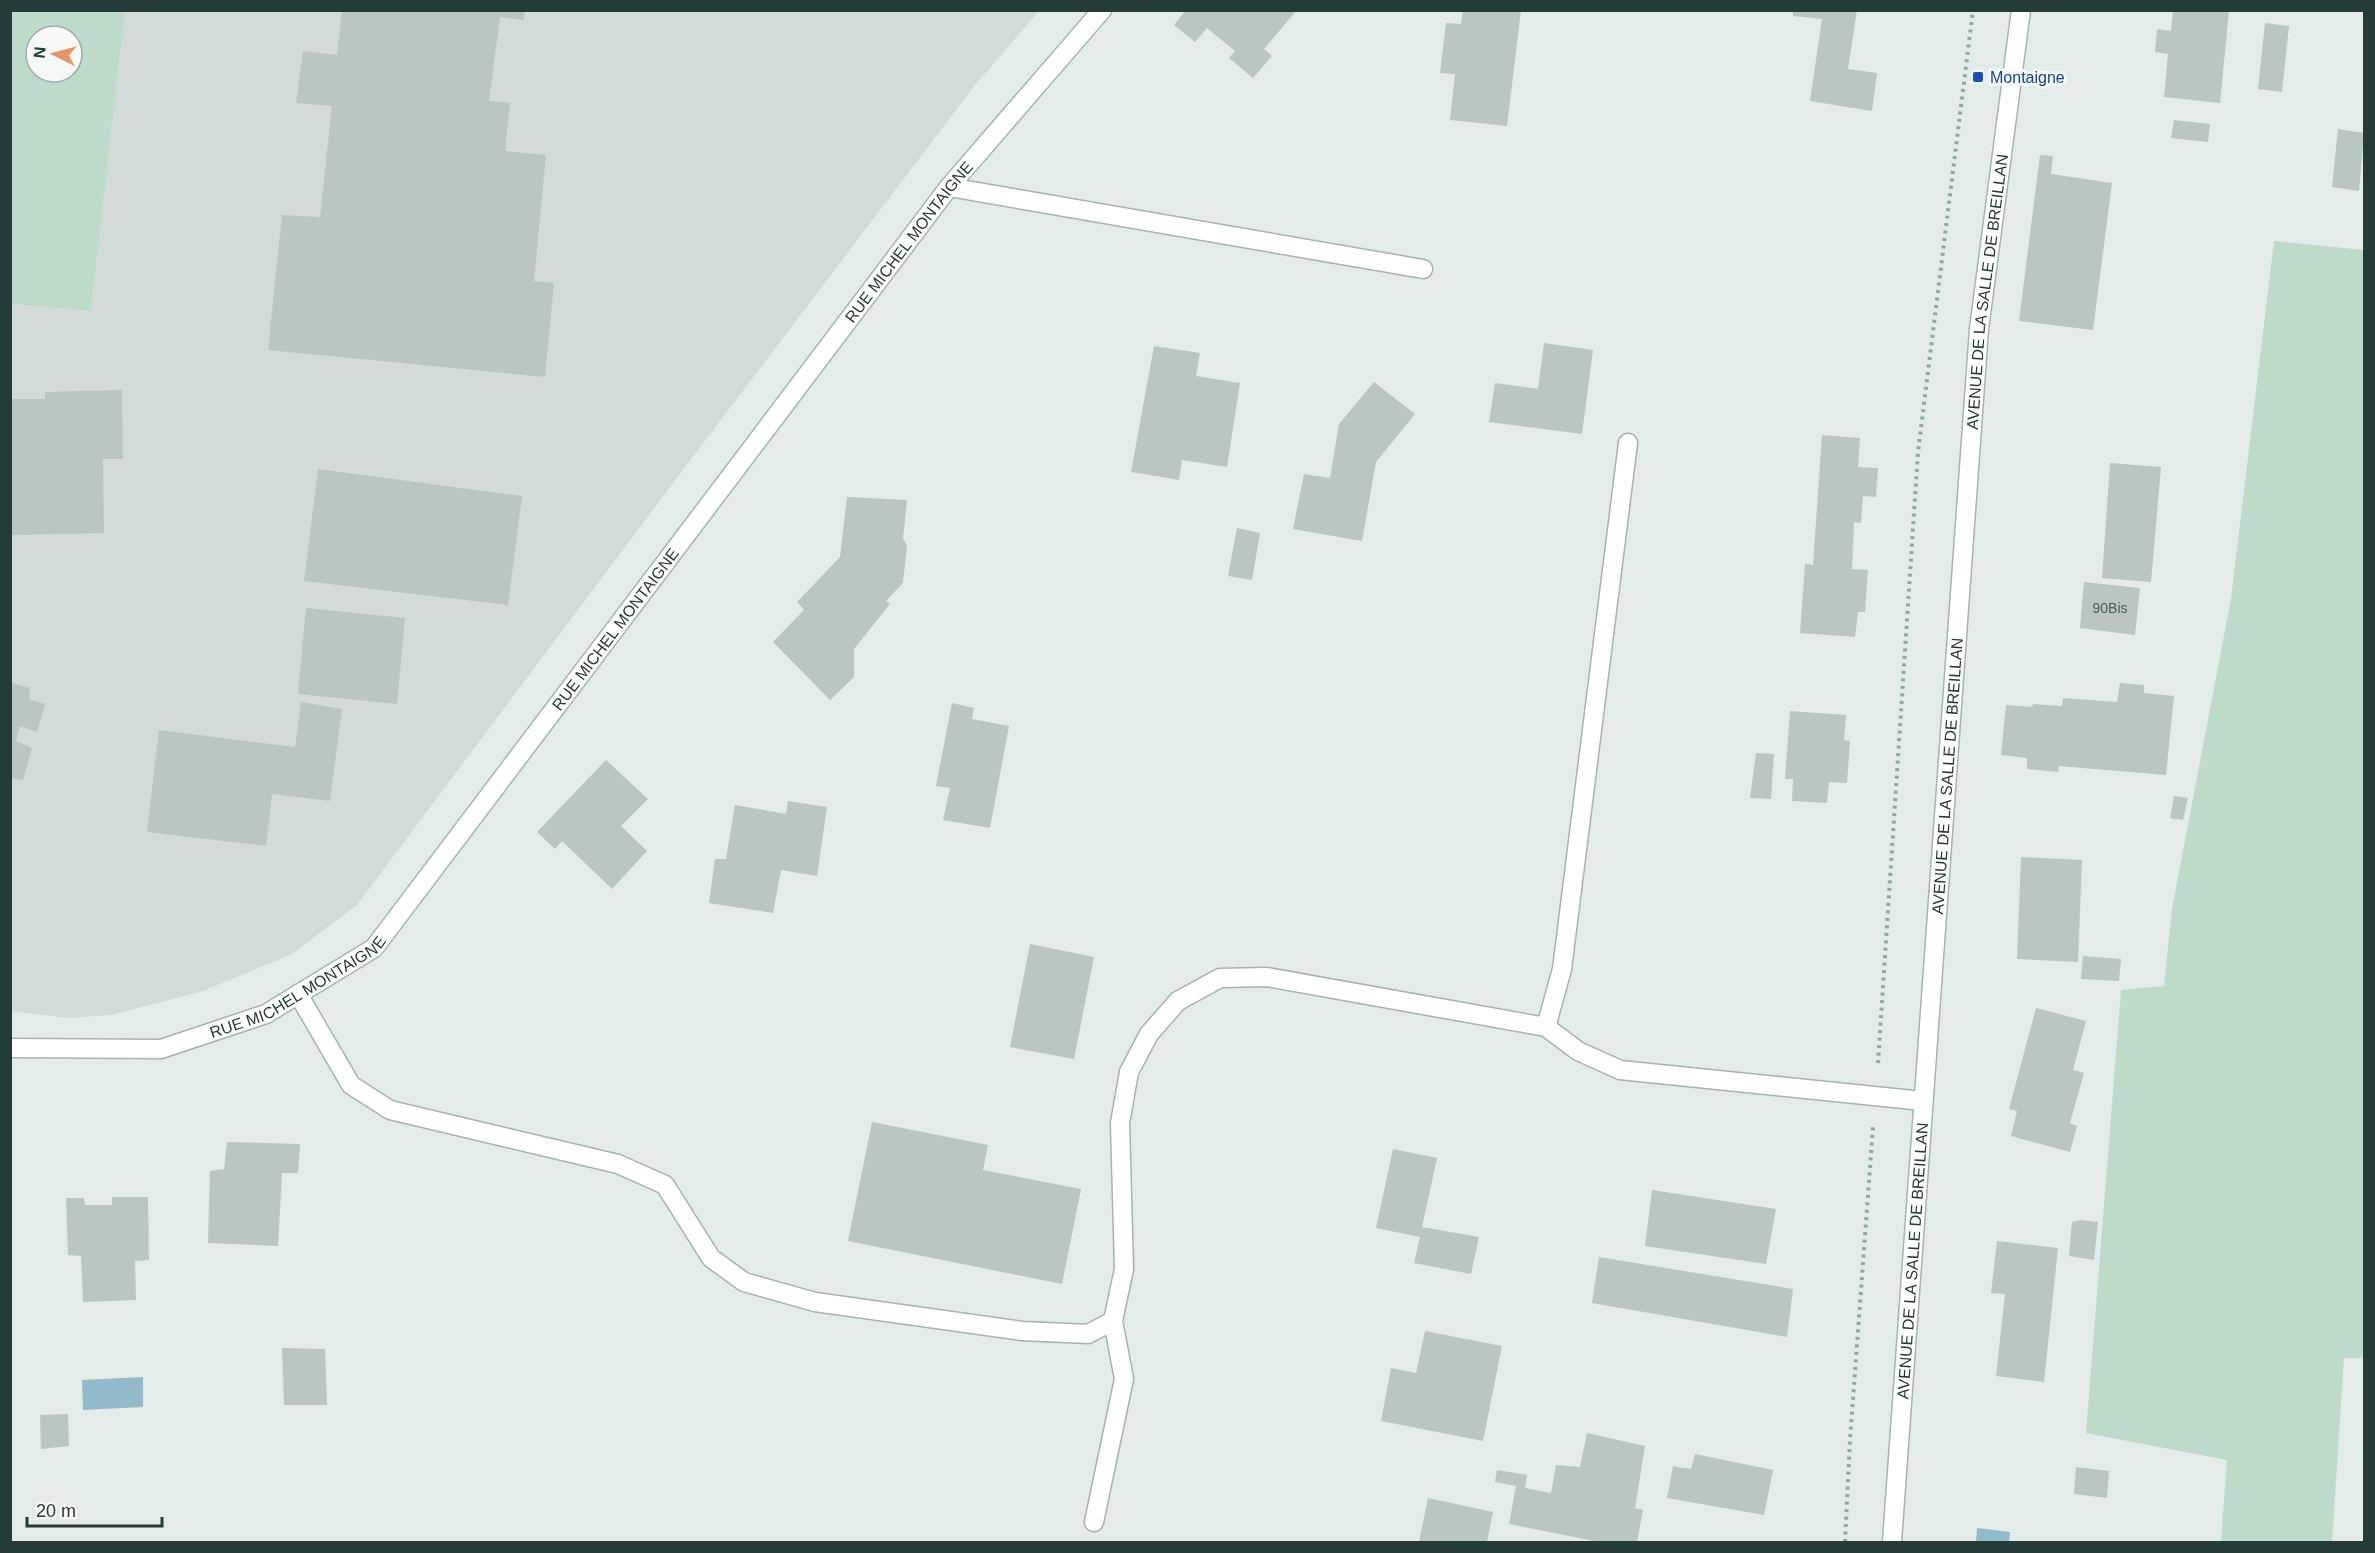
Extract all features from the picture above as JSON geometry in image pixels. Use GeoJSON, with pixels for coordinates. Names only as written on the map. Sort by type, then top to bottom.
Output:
{"type":"FeatureCollection","features":[{"type":"Feature","properties":{"kind":"street","name":"RUE MICHEL MONTAIGNE"},"geometry":{"type":"LineString","coordinates":[[10,1048],[161,1049],[266,1014],[374,948],[949,187],[1102,10]]}},
{"type":"Feature","properties":{"kind":"street","name":"AVENUE DE LA SALLE DE BREILLAN"},"geometry":{"type":"LineString","coordinates":[[1892,1542],[1978,340],[2021,10]]}},
{"type":"Feature","properties":{"kind":"street"},"geometry":{"type":"LineString","coordinates":[[949,187],[1423,269]]}},
{"type":"Feature","properties":{"kind":"street"},"geometry":{"type":"LineString","coordinates":[[1546,1027],[1562,969],[1628,443]]}},
{"type":"Feature","properties":{"kind":"street"},"geometry":{"type":"LineString","coordinates":[[1094,1522],[1124,1379],[1113,1321],[1124,1269],[1120,1123],[1129,1072],[1149,1034],[1178,1001],[1220,978],[1267,977],[1546,1027],[1578,1052],[1620,1070],[1923,1101]]}},
{"type":"Feature","properties":{"kind":"street"},"geometry":{"type":"LineString","coordinates":[[298,994],[351,1085],[361,1092],[390,1110],[618,1164],[664,1185],[711,1258],[744,1282],[815,1302],[1022,1330],[1088,1334],[1113,1321]]}},
{"type":"Feature","properties":{"kind":"path"},"geometry":{"type":"LineString","coordinates":[[1845,1542],[1850,1440],[1876,1096],[1918,452],[1973,10]]}},
{"type":"Feature","properties":{"kind":"shaded area"},"geometry":{"type":"Polygon","coordinates":[[[125,11],[1039,11],[975,85],[357,905],[292,954],[203,991],[111,1015],[67,1018],[11,1011],[10,304],[91,311],[125,11]]]}},
{"type":"Feature","properties":{"kind":"green space"},"geometry":{"type":"Polygon","coordinates":[[[10,11],[125,11],[91,311],[11,304],[10,11]]]}},
{"type":"Feature","properties":{"kind":"green space"},"geometry":{"type":"Polygon","coordinates":[[[2274,241],[2364,250],[2364,1358],[2344,1358],[2332,1542],[2221,1542],[2227,1460],[2086,1433],[2121,990],[2164,986],[2172,909],[2231,599],[2274,241]]]}},
{"type":"Feature","properties":{"kind":"water"},"geometry":{"type":"Polygon","coordinates":[[[143,1377],[143,1407],[83,1410],[82,1380],[143,1377]]]}},
{"type":"Feature","properties":{"kind":"water"},"geometry":{"type":"Polygon","coordinates":[[[1977,1528],[2010,1532],[2009,1542],[1976,1542],[1977,1528]]]}},
{"type":"Feature","properties":{"kind":"building"},"geometry":{"type":"Polygon","coordinates":[[[342,10],[525,10],[524,20],[500,17],[489,101],[510,103],[505,151],[546,155],[534,281],[554,283],[545,377],[268,350],[282,215],[320,217],[332,106],[296,103],[303,51],[337,55],[342,10]]]}},
{"type":"Feature","properties":{"kind":"building"},"geometry":{"type":"Polygon","coordinates":[[[1186,10],[1297,10],[1264,49],[1272,56],[1253,78],[1229,58],[1235,51],[1207,28],[1195,42],[1174,25],[1186,10]]]}},
{"type":"Feature","properties":{"kind":"building"},"geometry":{"type":"Polygon","coordinates":[[[1463,10],[1521,10],[1507,126],[1450,120],[1455,74],[1440,73],[1446,23],[1461,24],[1463,10]]]}},
{"type":"Feature","properties":{"kind":"building"},"geometry":{"type":"Polygon","coordinates":[[[1793,10],[1857,10],[1848,69],[1877,73],[1872,111],[1810,101],[1822,19],[1793,16],[1793,10]]]}},
{"type":"Feature","properties":{"kind":"building"},"geometry":{"type":"Polygon","coordinates":[[[2173,10],[2229,10],[2220,103],[2164,97],[2168,54],[2155,52],[2157,29],[2171,31],[2173,10]]]}},
{"type":"Feature","properties":{"kind":"building"},"geometry":{"type":"Polygon","coordinates":[[[2265,23],[2289,26],[2282,92],[2258,89],[2265,23]]]}},
{"type":"Feature","properties":{"kind":"building"},"geometry":{"type":"Polygon","coordinates":[[[2174,120],[2210,124],[2208,142],[2171,138],[2174,120]]]}},
{"type":"Feature","properties":{"kind":"building"},"geometry":{"type":"Polygon","coordinates":[[[2338,129],[2364,133],[2359,191],[2332,187],[2338,129]]]}},
{"type":"Feature","properties":{"kind":"building"},"geometry":{"type":"Polygon","coordinates":[[[2040,155],[2053,156],[2051,174],[2112,183],[2093,330],[2019,321],[2040,155]]]}},
{"type":"Feature","properties":{"kind":"building"},"geometry":{"type":"Polygon","coordinates":[[[1544,343],[1593,350],[1582,434],[1489,422],[1495,383],[1538,389],[1544,343]]]}},
{"type":"Feature","properties":{"kind":"building"},"geometry":{"type":"Polygon","coordinates":[[[1154,346],[1200,353],[1196,376],[1240,383],[1227,467],[1182,460],[1179,480],[1131,472],[1154,346]]]}},
{"type":"Feature","properties":{"kind":"building"},"geometry":{"type":"Polygon","coordinates":[[[1374,382],[1415,414],[1376,462],[1362,541],[1293,529],[1304,474],[1330,478],[1339,424],[1374,382]]]}},
{"type":"Feature","properties":{"kind":"building"},"geometry":{"type":"Polygon","coordinates":[[[122,390],[123,459],[103,459],[104,533],[11,535],[10,399],[45,399],[45,392],[122,390]]]}},
{"type":"Feature","properties":{"kind":"building"},"geometry":{"type":"Polygon","coordinates":[[[1822,435],[1860,438],[1858,467],[1878,468],[1876,497],[1863,496],[1861,523],[1854,522],[1852,569],[1868,570],[1865,612],[1858,612],[1855,637],[1800,633],[1805,564],[1813,565],[1822,435]]]}},
{"type":"Feature","properties":{"kind":"building"},"geometry":{"type":"Polygon","coordinates":[[[2110,463],[2161,467],[2151,582],[2102,578],[2110,463]]]}},
{"type":"Feature","properties":{"kind":"building"},"geometry":{"type":"Polygon","coordinates":[[[318,469],[522,496],[508,605],[304,581],[318,469]]]}},
{"type":"Feature","properties":{"kind":"building"},"geometry":{"type":"Polygon","coordinates":[[[847,497],[907,500],[903,539],[907,545],[903,583],[886,601],[890,604],[854,649],[854,677],[830,700],[773,642],[804,610],[797,602],[840,557],[847,497]]]}},
{"type":"Feature","properties":{"kind":"building"},"geometry":{"type":"Polygon","coordinates":[[[1237,528],[1260,533],[1252,580],[1228,576],[1237,528]]]}},
{"type":"Feature","properties":{"kind":"building"},"geometry":{"type":"Polygon","coordinates":[[[2084,582],[2140,588],[2135,635],[2080,628],[2084,582]]]}},
{"type":"Feature","properties":{"kind":"building"},"geometry":{"type":"Polygon","coordinates":[[[306,608],[405,618],[397,704],[298,694],[306,608]]]}},
{"type":"Feature","properties":{"kind":"building"},"geometry":{"type":"Polygon","coordinates":[[[10,682],[30,688],[29,699],[45,704],[37,732],[20,726],[16,741],[32,748],[23,780],[10,778],[10,682]]]}},
{"type":"Feature","properties":{"kind":"building"},"geometry":{"type":"Polygon","coordinates":[[[2120,683],[2144,685],[2144,693],[2174,696],[2166,775],[2059,766],[2058,772],[2027,769],[2027,758],[2001,755],[2006,705],[2062,706],[2063,698],[2117,702],[2120,683]]]}},
{"type":"Feature","properties":{"kind":"building"},"geometry":{"type":"Polygon","coordinates":[[[301,702],[342,709],[330,801],[272,794],[266,846],[147,832],[159,730],[295,747],[301,702]]]}},
{"type":"Feature","properties":{"kind":"building"},"geometry":{"type":"Polygon","coordinates":[[[952,703],[974,708],[972,719],[1009,726],[990,828],[943,820],[950,788],[936,786],[952,703]]]}},
{"type":"Feature","properties":{"kind":"building"},"geometry":{"type":"Polygon","coordinates":[[[1790,711],[1846,715],[1844,740],[1850,741],[1847,783],[1829,782],[1827,803],[1792,801],[1793,779],[1785,779],[1790,711]]]}},
{"type":"Feature","properties":{"kind":"building"},"geometry":{"type":"Polygon","coordinates":[[[1756,753],[1774,754],[1771,799],[1750,798],[1756,753]]]}},
{"type":"Feature","properties":{"kind":"building"},"geometry":{"type":"Polygon","coordinates":[[[606,760],[648,799],[621,826],[647,851],[612,889],[562,841],[555,849],[537,832],[606,760]]]}},
{"type":"Feature","properties":{"kind":"building"},"geometry":{"type":"Polygon","coordinates":[[[2174,796],[2188,798],[2183,820],[2170,818],[2174,796]]]}},
{"type":"Feature","properties":{"kind":"building"},"geometry":{"type":"Polygon","coordinates":[[[788,801],[827,807],[817,876],[781,870],[773,913],[709,903],[715,859],[726,859],[735,805],[786,814],[788,801]]]}},
{"type":"Feature","properties":{"kind":"building"},"geometry":{"type":"Polygon","coordinates":[[[2021,857],[2082,860],[2078,962],[2017,959],[2021,857]]]}},
{"type":"Feature","properties":{"kind":"building"},"geometry":{"type":"Polygon","coordinates":[[[1030,944],[1094,957],[1074,1059],[1010,1047],[1030,944]]]}},
{"type":"Feature","properties":{"kind":"building"},"geometry":{"type":"Polygon","coordinates":[[[2083,956],[2121,959],[2119,981],[2081,979],[2083,956]]]}},
{"type":"Feature","properties":{"kind":"building"},"geometry":{"type":"Polygon","coordinates":[[[2036,1008],[2086,1021],[2073,1070],[2084,1073],[2070,1123],[2077,1126],[2070,1152],[2011,1136],[2017,1111],[2009,1109],[2036,1008]]]}},
{"type":"Feature","properties":{"kind":"building"},"geometry":{"type":"Polygon","coordinates":[[[872,1122],[988,1145],[983,1170],[1081,1189],[1062,1284],[848,1241],[872,1122]]]}},
{"type":"Feature","properties":{"kind":"building"},"geometry":{"type":"Polygon","coordinates":[[[227,1142],[300,1144],[298,1173],[282,1173],[278,1246],[208,1243],[210,1171],[224,1169],[227,1142]]]}},
{"type":"Feature","properties":{"kind":"building"},"geometry":{"type":"Polygon","coordinates":[[[1393,1149],[1437,1158],[1422,1227],[1479,1237],[1471,1274],[1414,1263],[1420,1237],[1376,1228],[1393,1149]]]}},
{"type":"Feature","properties":{"kind":"building"},"geometry":{"type":"Polygon","coordinates":[[[1652,1190],[1776,1209],[1766,1264],[1645,1246],[1652,1190]]]}},
{"type":"Feature","properties":{"kind":"building"},"geometry":{"type":"Polygon","coordinates":[[[112,1197],[148,1197],[149,1260],[135,1261],[136,1300],[83,1302],[81,1256],[68,1255],[66,1198],[84,1198],[85,1205],[112,1205],[112,1197]]]}},
{"type":"Feature","properties":{"kind":"building"},"geometry":{"type":"Polygon","coordinates":[[[2081,1220],[2098,1222],[2094,1260],[2069,1256],[2072,1222],[2081,1220]]]}},
{"type":"Feature","properties":{"kind":"building"},"geometry":{"type":"Polygon","coordinates":[[[1997,1241],[2058,1248],[2044,1382],[1996,1376],[2005,1294],[1991,1293],[1997,1241]]]}},
{"type":"Feature","properties":{"kind":"building"},"geometry":{"type":"Polygon","coordinates":[[[1599,1257],[1793,1289],[1787,1337],[1592,1303],[1599,1257]]]}},
{"type":"Feature","properties":{"kind":"building"},"geometry":{"type":"Polygon","coordinates":[[[1425,1331],[1502,1346],[1483,1441],[1381,1421],[1391,1368],[1416,1373],[1425,1331]]]}},
{"type":"Feature","properties":{"kind":"building"},"geometry":{"type":"Polygon","coordinates":[[[282,1348],[325,1349],[327,1405],[284,1405],[282,1348]]]}},
{"type":"Feature","properties":{"kind":"building"},"geometry":{"type":"Polygon","coordinates":[[[68,1414],[69,1446],[41,1449],[40,1415],[68,1414]]]}},
{"type":"Feature","properties":{"kind":"building"},"geometry":{"type":"Polygon","coordinates":[[[1587,1433],[1645,1446],[1635,1508],[1643,1510],[1637,1542],[1594,1542],[1509,1524],[1516,1486],[1495,1482],[1497,1470],[1527,1475],[1525,1488],[1551,1493],[1556,1465],[1580,1467],[1587,1433]]]}},
{"type":"Feature","properties":{"kind":"building"},"geometry":{"type":"Polygon","coordinates":[[[1695,1454],[1773,1470],[1764,1515],[1667,1498],[1673,1466],[1691,1469],[1695,1454]]]}},
{"type":"Feature","properties":{"kind":"building"},"geometry":{"type":"Polygon","coordinates":[[[2076,1467],[2109,1471],[2107,1498],[2074,1494],[2076,1467]]]}},
{"type":"Feature","properties":{"kind":"building"},"geometry":{"type":"Polygon","coordinates":[[[1428,1498],[1493,1512],[1487,1542],[1419,1542],[1428,1498]]]}},
{"type":"Feature","properties":{"kind":"place","name":"Montaigne"},"geometry":{"type":"Point","coordinates":[1978,77]}}]}
